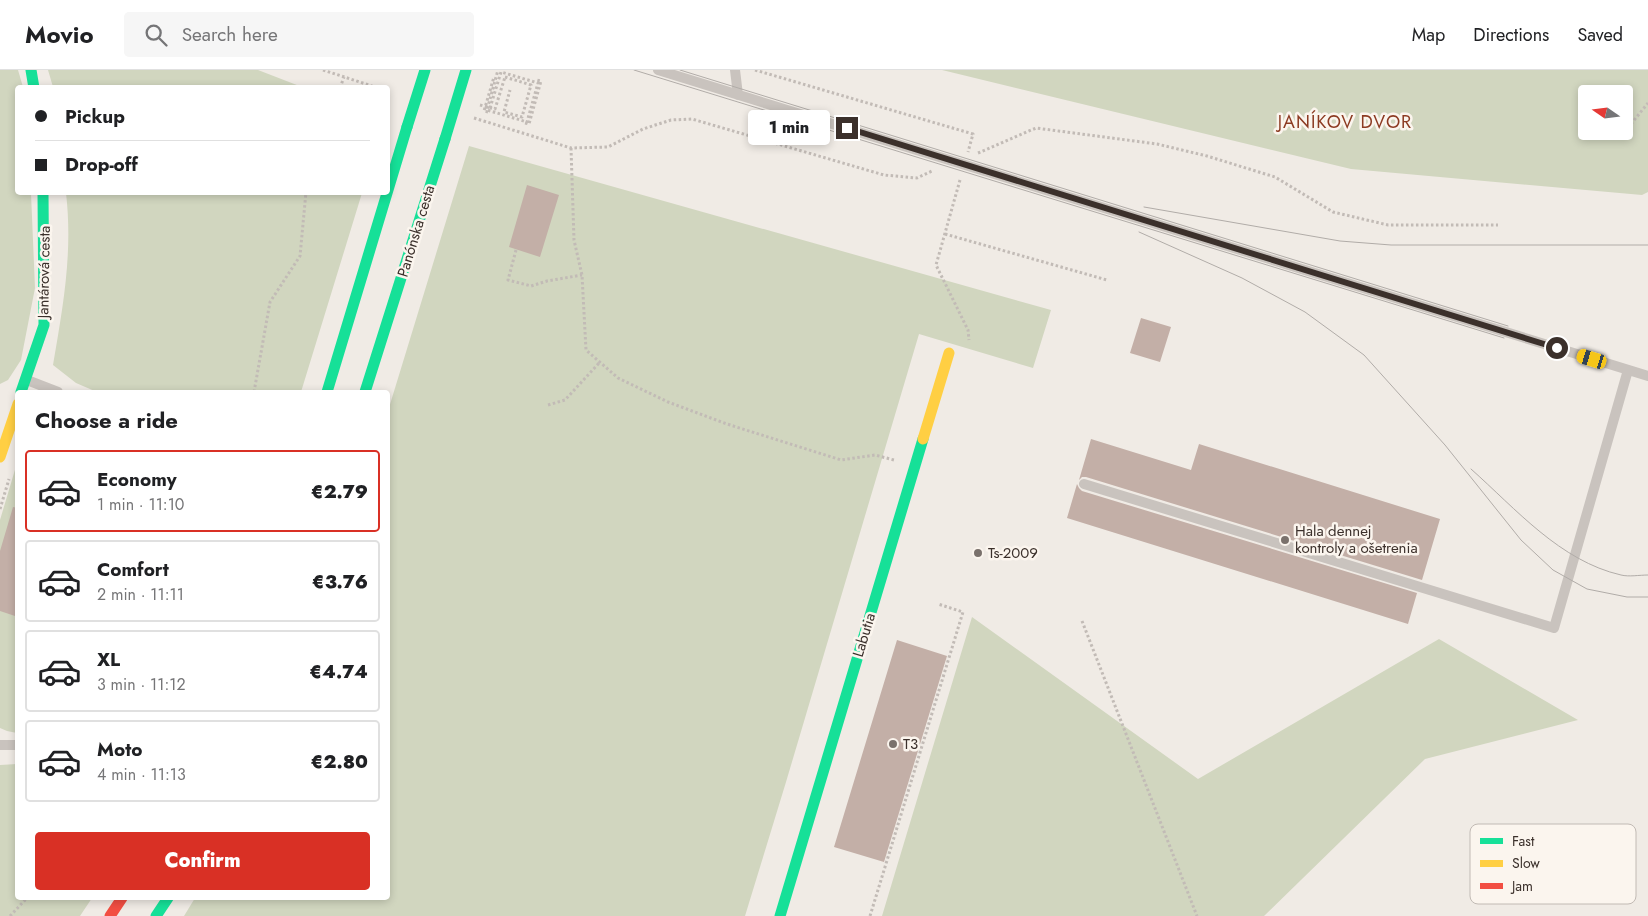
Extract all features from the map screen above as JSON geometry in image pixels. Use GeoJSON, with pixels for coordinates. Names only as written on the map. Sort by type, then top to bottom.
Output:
{"type":"FeatureCollection","features":[{"type":"Feature","properties":{"kind":"street"},"geometry":{"type":"LineString","coordinates":[[31,70],[34,85]]}},
{"type":"Feature","properties":{"kind":"street"},"geometry":{"type":"LineString","coordinates":[[390,186],[425,70]]}},
{"type":"Feature","properties":{"kind":"street","name":"Panónska cesta"},"geometry":{"type":"LineString","coordinates":[[366,390],[466,70]]}},
{"type":"Feature","properties":{"kind":"street","name":"Jantárová cesta"},"geometry":{"type":"LineString","coordinates":[[23,390],[44,324],[43,195]]}},
{"type":"Feature","properties":{"kind":"street"},"geometry":{"type":"LineString","coordinates":[[328,390],[387,195]]}},
{"type":"Feature","properties":{"kind":"street","name":"Labutia"},"geometry":{"type":"LineString","coordinates":[[780,916],[949,353]]}},
{"type":"Feature","properties":{"kind":"street"},"geometry":{"type":"LineString","coordinates":[[0,457],[15,413]]}},
{"type":"Feature","properties":{"kind":"street"},"geometry":{"type":"LineString","coordinates":[[110,916],[121,900]]}},
{"type":"Feature","properties":{"kind":"street"},"geometry":{"type":"LineString","coordinates":[[156,916],[167,900]]}},
{"type":"Feature","properties":{"kind":"lane"},"geometry":{"type":"LineString","coordinates":[[658,70],[1648,376]]}},
{"type":"Feature","properties":{"kind":"lane"},"geometry":{"type":"LineString","coordinates":[[735,70],[738,95]]}},
{"type":"Feature","properties":{"kind":"lane"},"geometry":{"type":"LineString","coordinates":[[1084,484],[1554,628],[1628,370]]}},
{"type":"Feature","properties":{"kind":"lane"},"geometry":{"type":"LineString","coordinates":[[26,380],[53,390]]}},
{"type":"Feature","properties":{"kind":"lane"},"geometry":{"type":"LineString","coordinates":[[0,745],[15,745]]}},
{"type":"Feature","properties":{"kind":"path"},"geometry":{"type":"LineString","coordinates":[[323,70],[369,85]]}},
{"type":"Feature","properties":{"kind":"path"},"geometry":{"type":"LineString","coordinates":[[497,70],[484,111],[529,124],[541,82],[502,70]]}},
{"type":"Feature","properties":{"kind":"path"},"geometry":{"type":"LineString","coordinates":[[490,108],[501,72],[538,83],[527,122],[486,110],[497,70]]}},
{"type":"Feature","properties":{"kind":"path"},"geometry":{"type":"LineString","coordinates":[[755,70],[973,134],[936,265],[968,330]]}},
{"type":"Feature","properties":{"kind":"path"},"geometry":{"type":"LineString","coordinates":[[341,85],[344,77]]}},
{"type":"Feature","properties":{"kind":"path"},"geometry":{"type":"LineString","coordinates":[[478,105],[495,109],[505,78],[531,85],[522,117],[504,112],[510,90]]}},
{"type":"Feature","properties":{"kind":"path"},"geometry":{"type":"LineString","coordinates":[[1633,122],[1648,103]]}},
{"type":"Feature","properties":{"kind":"path"},"geometry":{"type":"LineString","coordinates":[[571,148],[574,240],[582,275],[586,350],[618,378],[668,402],[727,424],[841,460],[875,455],[916,466]]}},
{"type":"Feature","properties":{"kind":"path"},"geometry":{"type":"LineString","coordinates":[[254,390],[270,302],[300,256],[306,195]]}},
{"type":"Feature","properties":{"kind":"path"},"geometry":{"type":"LineString","coordinates":[[945,234],[1107,280]]}},
{"type":"Feature","properties":{"kind":"path"},"geometry":{"type":"LineString","coordinates":[[516,250],[508,280],[531,286],[582,275]]}},
{"type":"Feature","properties":{"kind":"path"},"geometry":{"type":"LineString","coordinates":[[548,405],[565,400],[600,362]]}},
{"type":"Feature","properties":{"kind":"path"},"geometry":{"type":"LineString","coordinates":[[870,916],[963,612],[938,604]]}},
{"type":"Feature","properties":{"kind":"path"},"geometry":{"type":"LineString","coordinates":[[1082,621],[1197,916]]}},
{"type":"Feature","properties":{"kind":"path"},"geometry":{"type":"LineString","coordinates":[[10,916],[25,900]]}},
{"type":"Feature","properties":{"kind":"green space"},"geometry":{"type":"Polygon","coordinates":[[[0,70],[18,70],[22,85],[15,85],[15,195],[31,195],[35,288],[21,360],[8,380],[0,384],[0,70]]]}},
{"type":"Feature","properties":{"kind":"green space"},"geometry":{"type":"Polygon","coordinates":[[[48,70],[258,70],[297,85],[52,85],[48,70]]]}},
{"type":"Feature","properties":{"kind":"green space"},"geometry":{"type":"Polygon","coordinates":[[[942,70],[1648,70],[1648,192],[1642,195],[1351,169],[942,70]]]}},
{"type":"Feature","properties":{"kind":"green space"},"geometry":{"type":"Polygon","coordinates":[[[469,146],[1051,310],[1033,368],[919,334],[745,916],[184,916],[194,900],[390,900],[390,404],[469,146]]]}},
{"type":"Feature","properties":{"kind":"green space"},"geometry":{"type":"Polygon","coordinates":[[[66,195],[361,195],[302,390],[92,390],[76,383],[53,365],[66,279],[68,215],[66,195]]]}},
{"type":"Feature","properties":{"kind":"green space"},"geometry":{"type":"Polygon","coordinates":[[[15,470],[15,733],[0,728],[0,520],[15,470]]]}},
{"type":"Feature","properties":{"kind":"green space"},"geometry":{"type":"Polygon","coordinates":[[[972,617],[1198,779],[1439,639],[1578,720],[1425,759],[1264,916],[882,916],[972,617]]]}},
{"type":"Feature","properties":{"kind":"green space"},"geometry":{"type":"Polygon","coordinates":[[[15,764],[15,900],[91,900],[80,916],[0,916],[0,765],[15,764]]]}},
{"type":"Feature","properties":{"kind":"building"},"geometry":{"type":"Polygon","coordinates":[[[527,185],[559,195],[540,257],[509,247],[527,185]]]}},
{"type":"Feature","properties":{"kind":"building"},"geometry":{"type":"Polygon","coordinates":[[[1141,318],[1171,327],[1160,362],[1130,353],[1141,318]]]}},
{"type":"Feature","properties":{"kind":"building"},"geometry":{"type":"Polygon","coordinates":[[[1091,439],[1191,470],[1199,444],[1440,519],[1422,580],[1086,477],[1082,477],[1079,480],[1091,439]]]}},
{"type":"Feature","properties":{"kind":"building"},"geometry":{"type":"Polygon","coordinates":[[[1077,484],[1082,491],[1417,593],[1408,624],[1067,518],[1077,484]]]}},
{"type":"Feature","properties":{"kind":"building"},"geometry":{"type":"Polygon","coordinates":[[[13,507],[15,507],[15,616],[0,611],[0,551],[13,507]]]}},
{"type":"Feature","properties":{"kind":"building","name":"T3"},"geometry":{"type":"Polygon","coordinates":[[[897,640],[947,656],[884,862],[834,847],[897,640]]]}},
{"type":"Feature","properties":{"kind":"tram line"},"geometry":{"type":"LineString","coordinates":[[634,70],[1504,338]]}},
{"type":"Feature","properties":{"kind":"tram line"},"geometry":{"type":"LineString","coordinates":[[680,70],[1508,326]]}},
{"type":"Feature","properties":{"kind":"tram line"},"geometry":{"type":"LineString","coordinates":[[1144,207],[1340,241],[1391,245],[1648,245]]}},
{"type":"Feature","properties":{"kind":"tram line"},"geometry":{"type":"LineString","coordinates":[[1139,232],[1242,278],[1305,312],[1364,355],[1445,445],[1521,540],[1553,570],[1587,589],[1627,597],[1648,597]]}},
{"type":"Feature","properties":{"kind":"tram line"},"geometry":{"type":"LineString","coordinates":[[1471,469],[1540,532],[1578,558],[1599,568],[1621,575],[1648,575]]}},
{"type":"Feature","properties":{"kind":"traffic: fast"},"geometry":{"type":"LineString","coordinates":[[31,70],[34,85]]}},
{"type":"Feature","properties":{"kind":"traffic: fast"},"geometry":{"type":"LineString","coordinates":[[407,127],[425,70]]}},
{"type":"Feature","properties":{"kind":"traffic: fast"},"geometry":{"type":"LineString","coordinates":[[445,139],[466,70]]}},
{"type":"Feature","properties":{"kind":"traffic: fast"},"geometry":{"type":"LineString","coordinates":[[390,183],[407,127]]}},
{"type":"Feature","properties":{"kind":"traffic: fast"},"geometry":{"type":"LineString","coordinates":[[366,390],[445,139]]}},
{"type":"Feature","properties":{"kind":"traffic: fast"},"geometry":{"type":"LineString","coordinates":[[22,390],[44,325],[43,195]]}},
{"type":"Feature","properties":{"kind":"traffic: fast"},"geometry":{"type":"LineString","coordinates":[[328,390],[386,195]]}},
{"type":"Feature","properties":{"kind":"traffic: fast"},"geometry":{"type":"LineString","coordinates":[[780,916],[923,439]]}},
{"type":"Feature","properties":{"kind":"traffic: fast"},"geometry":{"type":"LineString","coordinates":[[156,916],[167,900]]}},
{"type":"Feature","properties":{"kind":"traffic: slow"},"geometry":{"type":"LineString","coordinates":[[923,439],[949,353]]}},
{"type":"Feature","properties":{"kind":"traffic: slow"},"geometry":{"type":"LineString","coordinates":[[0,457],[15,413]]}},
{"type":"Feature","properties":{"kind":"traffic: jam"},"geometry":{"type":"LineString","coordinates":[[110,916],[121,900]]}},
{"type":"Feature","properties":{"kind":"place","name":"Hala dennej kontroly a ošetrenia"},"geometry":{"type":"Point","coordinates":[1285,540]}},
{"type":"Feature","properties":{"kind":"place","name":"Ts-2009"},"geometry":{"type":"Point","coordinates":[978,553]}},
{"type":"Feature","properties":{"kind":"place","name":"T3"},"geometry":{"type":"Point","coordinates":[893,744]}},
{"type":"Feature","properties":{"kind":"district","name":"JANÍKOV DVOR"},"geometry":{"type":"Point","coordinates":[1345,122]}},
{"type":"Feature","properties":{"kind":"route"},"geometry":{"type":"LineString","coordinates":[[847,128],[1557,348]]}}]}
